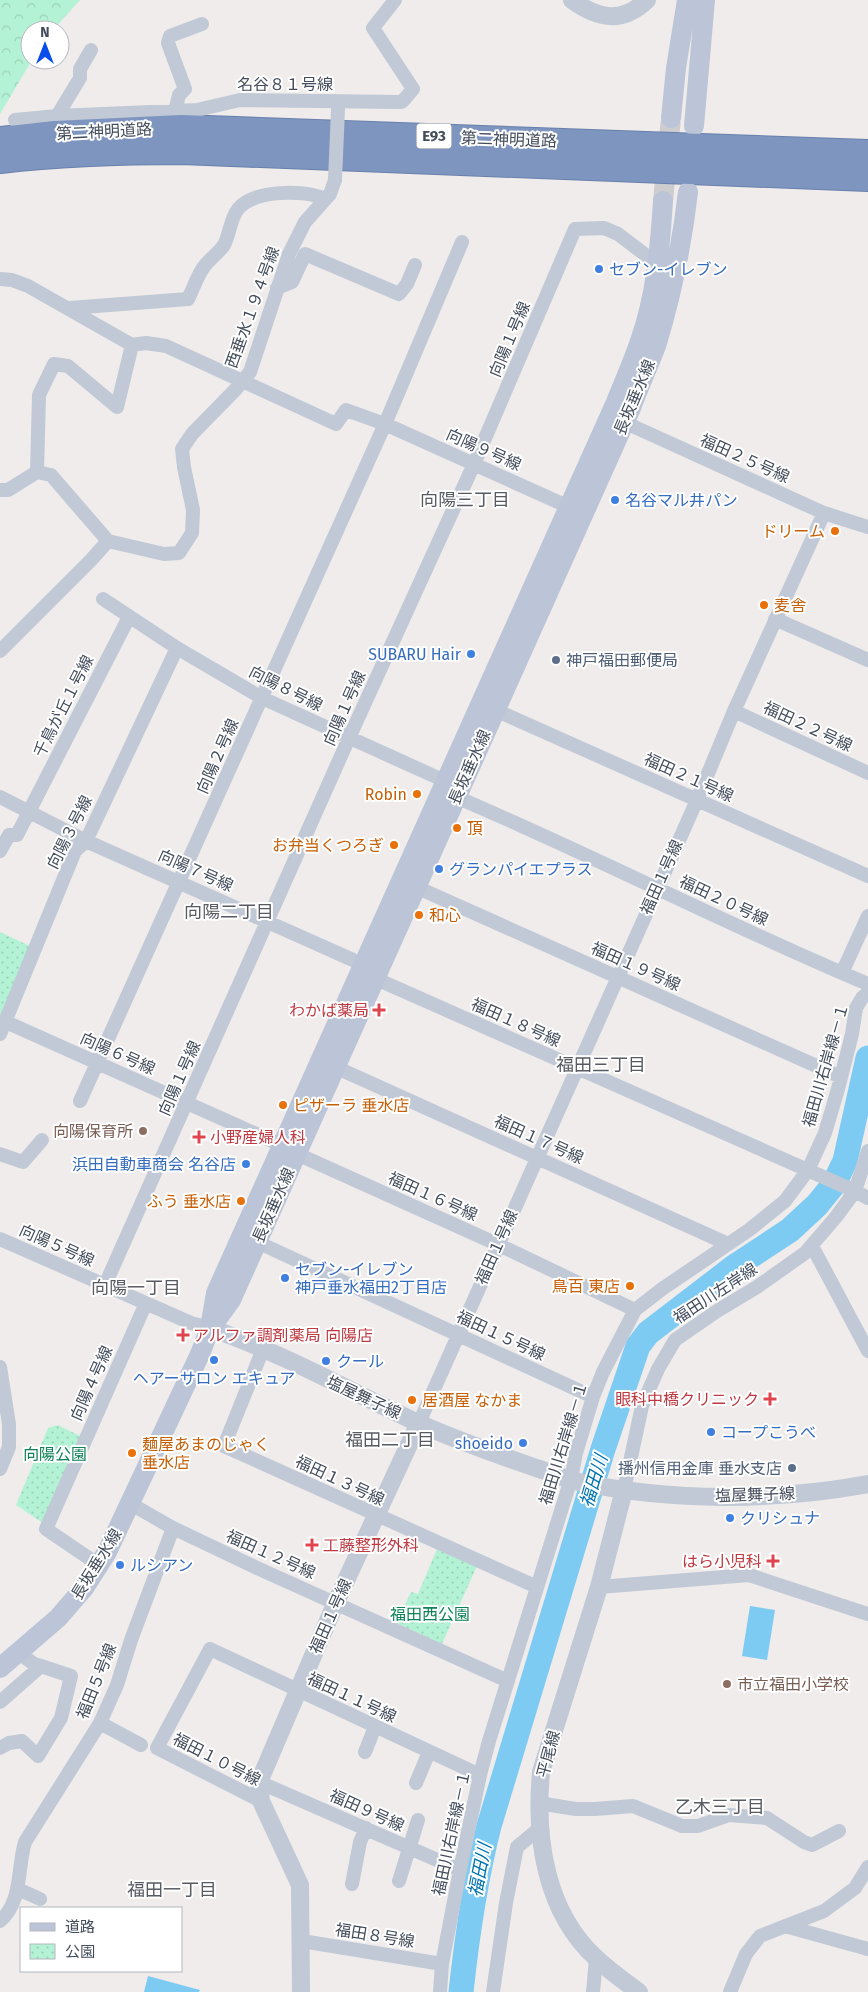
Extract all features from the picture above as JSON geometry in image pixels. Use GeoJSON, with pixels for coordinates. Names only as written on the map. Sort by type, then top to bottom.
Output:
{"type":"FeatureCollection","features":[{"type":"Feature","properties":{"kind":"highway","name":"第二神明道路"},"geometry":{"type":"LineString","coordinates":[[8,130],[55,134],[181,128],[868,153]]}},
{"type":"Feature","properties":{"kind":"highway","name":"第二神明道路"},"geometry":{"type":"LineString","coordinates":[[0,160],[120,151],[182,151],[868,178]]}},
{"type":"Feature","properties":{"kind":"main road"},"geometry":{"type":"LineString","coordinates":[[671,118],[676,68],[688,0]]}},
{"type":"Feature","properties":{"kind":"main road"},"geometry":{"type":"LineString","coordinates":[[694,126],[705,0]]}},
{"type":"Feature","properties":{"kind":"main road","name":"長坂垂水線"},"geometry":{"type":"LineString","coordinates":[[0,1668],[62,1613],[84,1588],[99,1565],[131,1504],[210,1328],[231,1300],[257,1242],[289,1150],[450,789],[569,507],[656,345],[678,261],[688,192]]}},
{"type":"Feature","properties":{"kind":"main road","name":"長坂垂水線"},"geometry":{"type":"LineString","coordinates":[[210,1328],[216,1293],[289,1150],[335,1067],[368,972],[416,887],[450,789],[495,710],[617,419],[652,298],[659,258],[663,201]]}},
{"type":"Feature","properties":{"kind":"street","name":"名谷８１号線"},"geometry":{"type":"LineString","coordinates":[[8,130],[57,116],[197,110],[240,100],[337,105],[402,102],[413,89],[373,28],[395,0]]}},
{"type":"Feature","properties":{"kind":"street"},"geometry":{"type":"LineString","coordinates":[[572,0],[596,14],[618,16],[637,10],[647,0]]}},
{"type":"Feature","properties":{"kind":"street"},"geometry":{"type":"LineString","coordinates":[[175,111],[179,95],[185,89],[168,43],[170,36],[202,24]]}},
{"type":"Feature","properties":{"kind":"street"},"geometry":{"type":"LineString","coordinates":[[57,116],[80,78],[80,69],[91,50]]}},
{"type":"Feature","properties":{"kind":"street","name":"西垂水１９４号線"},"geometry":{"type":"LineString","coordinates":[[108,541],[164,554],[179,553],[192,533],[194,510],[182,450],[192,434],[250,372],[289,254],[305,222],[330,194],[335,180],[337,105]]}},
{"type":"Feature","properties":{"kind":"street"},"geometry":{"type":"LineString","coordinates":[[70,308],[188,299],[203,268],[224,245],[237,210],[247,200],[278,193],[315,194],[325,199]]}},
{"type":"Feature","properties":{"kind":"street","name":"向陽１号線"},"geometry":{"type":"LineString","coordinates":[[105,1285],[349,738],[474,464],[575,229],[604,228],[618,234],[647,256],[659,258]]}},
{"type":"Feature","properties":{"kind":"street","name":"向陽２号線"},"geometry":{"type":"LineString","coordinates":[[80,1101],[385,424],[462,242]]}},
{"type":"Feature","properties":{"kind":"street"},"geometry":{"type":"LineString","coordinates":[[277,288],[292,282],[305,254],[399,294],[407,284],[415,265]]}},
{"type":"Feature","properties":{"kind":"street"},"geometry":{"type":"LineString","coordinates":[[0,279],[12,280],[28,286],[70,308],[132,345],[146,343],[166,346],[243,381]]}},
{"type":"Feature","properties":{"kind":"street"},"geometry":{"type":"LineString","coordinates":[[37,472],[39,394],[54,364],[68,366],[117,407],[132,345]]}},
{"type":"Feature","properties":{"kind":"street","name":"向陽９号線"},"geometry":{"type":"LineString","coordinates":[[243,381],[336,424],[346,410],[385,424],[569,507]]}},
{"type":"Feature","properties":{"kind":"street","name":"福田２５号線"},"geometry":{"type":"LineString","coordinates":[[617,419],[824,513],[868,527]]}},
{"type":"Feature","properties":{"kind":"street"},"geometry":{"type":"LineString","coordinates":[[0,490],[8,490],[37,472],[51,475],[108,541],[0,651]]}},
{"type":"Feature","properties":{"kind":"street","name":"福田１号線"},"geometry":{"type":"LineString","coordinates":[[301,1992],[300,1885],[261,1801],[259,1782],[336,1602],[418,1423],[697,800],[775,619],[824,513]]}},
{"type":"Feature","properties":{"kind":"street","name":"向陽８号線"},"geometry":{"type":"LineString","coordinates":[[103,598],[177,648],[262,698],[349,738],[450,789]]}},
{"type":"Feature","properties":{"kind":"street","name":"千鳥が丘１号線"},"geometry":{"type":"LineString","coordinates":[[0,851],[9,835],[17,835],[129,616]]}},
{"type":"Feature","properties":{"kind":"street"},"geometry":{"type":"LineString","coordinates":[[775,619],[868,660]]}},
{"type":"Feature","properties":{"kind":"street","name":"向陽３号線"},"geometry":{"type":"LineString","coordinates":[[3,1028],[75,851],[86,841],[177,648]]}},
{"type":"Feature","properties":{"kind":"street","name":"福田２１号線"},"geometry":{"type":"LineString","coordinates":[[495,710],[868,876]]}},
{"type":"Feature","properties":{"kind":"street","name":"福田２２号線"},"geometry":{"type":"LineString","coordinates":[[734,711],[868,773]]}},
{"type":"Feature","properties":{"kind":"street","name":"福田２０号線"},"geometry":{"type":"LineString","coordinates":[[450,789],[656,888],[868,984]]}},
{"type":"Feature","properties":{"kind":"street","name":"向陽７号線"},"geometry":{"type":"LineString","coordinates":[[0,797],[86,841],[267,922],[368,972]]}},
{"type":"Feature","properties":{"kind":"street","name":"福田１９号線"},"geometry":{"type":"LineString","coordinates":[[416,887],[841,1077]]}},
{"type":"Feature","properties":{"kind":"street"},"geometry":{"type":"LineString","coordinates":[[842,973],[868,916]]}},
{"type":"Feature","properties":{"kind":"street","name":"福田１８号線"},"geometry":{"type":"LineString","coordinates":[[368,972],[576,1068],[868,1198]]}},
{"type":"Feature","properties":{"kind":"street","name":"福田川右岸線－１"},"geometry":{"type":"LineString","coordinates":[[440,1992],[442,1964],[480,1775],[537,1587],[574,1480],[576,1453],[593,1397],[603,1372],[635,1310],[662,1289],[749,1230],[785,1201],[808,1170],[825,1133],[852,1034],[856,1008],[862,998],[868,993]]}},
{"type":"Feature","properties":{"kind":"street","name":"向陽６号線"},"geometry":{"type":"LineString","coordinates":[[3,1028],[97,1063],[289,1150]]}},
{"type":"Feature","properties":{"kind":"street","name":"福田１７号線"},"geometry":{"type":"LineString","coordinates":[[335,1067],[728,1244]]}},
{"type":"Feature","properties":{"kind":"street"},"geometry":{"type":"LineString","coordinates":[[0,1154],[23,1162],[42,1140]]}},
{"type":"Feature","properties":{"kind":"street","name":"福田１６号線"},"geometry":{"type":"LineString","coordinates":[[289,1150],[497,1244],[635,1310]]}},
{"type":"Feature","properties":{"kind":"street","name":"福田川左岸線"},"geometry":{"type":"LineString","coordinates":[[618,1489],[642,1406],[658,1370],[675,1340],[757,1287],[805,1253],[836,1217],[855,1191],[868,1151]]}},
{"type":"Feature","properties":{"kind":"street","name":"向陽５号線"},"geometry":{"type":"LineString","coordinates":[[0,1239],[191,1323],[210,1328]]}},
{"type":"Feature","properties":{"kind":"street","name":"福田１５号線"},"geometry":{"type":"LineString","coordinates":[[257,1242],[593,1397]]}},
{"type":"Feature","properties":{"kind":"street"},"geometry":{"type":"LineString","coordinates":[[812,1246],[868,1351]]}},
{"type":"Feature","properties":{"kind":"street","name":"向陽４号線"},"geometry":{"type":"LineString","coordinates":[[99,1565],[46,1529],[146,1303]]}},
{"type":"Feature","properties":{"kind":"street","name":"塩屋舞子線"},"geometry":{"type":"LineString","coordinates":[[210,1328],[263,1349],[418,1423],[494,1454],[574,1480],[618,1489],[682,1495],[740,1496],[806,1493],[868,1484]]}},
{"type":"Feature","properties":{"kind":"street","name":"福田１３号線"},"geometry":{"type":"LineString","coordinates":[[263,1349],[224,1446],[537,1587]]}},
{"type":"Feature","properties":{"kind":"street"},"geometry":{"type":"LineString","coordinates":[[0,1367],[9,1424],[4,1441],[9,1447],[0,1469]]}},
{"type":"Feature","properties":{"kind":"street","name":"平尾線"},"geometry":{"type":"LineString","coordinates":[[618,1489],[599,1587],[541,1772],[538,1802],[545,1870],[560,1912],[596,1959],[639,1992]]}},
{"type":"Feature","properties":{"kind":"street","name":"福田１２号線"},"geometry":{"type":"LineString","coordinates":[[131,1504],[173,1528],[508,1681]]}},
{"type":"Feature","properties":{"kind":"street","name":"福田５号線"},"geometry":{"type":"LineString","coordinates":[[0,1921],[7,1915],[18,1889],[25,1842],[100,1723],[116,1685],[173,1528]]}},
{"type":"Feature","properties":{"kind":"street"},"geometry":{"type":"LineString","coordinates":[[599,1587],[749,1575],[868,1614]]}},
{"type":"Feature","properties":{"kind":"street","name":"福田１１号線"},"geometry":{"type":"LineString","coordinates":[[157,1748],[210,1649],[480,1775]]}},
{"type":"Feature","properties":{"kind":"street"},"geometry":{"type":"LineString","coordinates":[[0,1748],[9,1743],[22,1741],[38,1756],[61,1718],[71,1676],[34,1664],[19,1653]]}},
{"type":"Feature","properties":{"kind":"street"},"geometry":{"type":"LineString","coordinates":[[0,1702],[41,1666]]}},
{"type":"Feature","properties":{"kind":"street"},"geometry":{"type":"LineString","coordinates":[[100,1723],[141,1745]]}},
{"type":"Feature","properties":{"kind":"street"},"geometry":{"type":"LineString","coordinates":[[365,1752],[375,1727]]}},
{"type":"Feature","properties":{"kind":"street","name":"福田１０号線"},"geometry":{"type":"LineString","coordinates":[[157,1748],[261,1801]]}},
{"type":"Feature","properties":{"kind":"street"},"geometry":{"type":"LineString","coordinates":[[416,1783],[429,1752]]}},
{"type":"Feature","properties":{"kind":"street","name":"福田９号線"},"geometry":{"type":"LineString","coordinates":[[259,1782],[460,1870]]}},
{"type":"Feature","properties":{"kind":"street"},"geometry":{"type":"LineString","coordinates":[[538,1802],[576,1809],[633,1806],[682,1826],[698,1826],[728,1815],[767,1818],[804,1842],[812,1845],[839,1831]]}},
{"type":"Feature","properties":{"kind":"street"},"geometry":{"type":"LineString","coordinates":[[399,1881],[418,1820]]}},
{"type":"Feature","properties":{"kind":"street"},"geometry":{"type":"LineString","coordinates":[[352,1884],[360,1842],[366,1828]]}},
{"type":"Feature","properties":{"kind":"street"},"geometry":{"type":"LineString","coordinates":[[493,1992],[506,1903],[517,1848],[540,1828]]}},
{"type":"Feature","properties":{"kind":"street"},"geometry":{"type":"LineString","coordinates":[[730,1992],[746,1954],[760,1936],[824,1911],[861,1890],[868,1867]]}},
{"type":"Feature","properties":{"kind":"street"},"geometry":{"type":"LineString","coordinates":[[18,1889],[40,1899]]}},
{"type":"Feature","properties":{"kind":"street"},"geometry":{"type":"LineString","coordinates":[[785,1926],[868,1949]]}},
{"type":"Feature","properties":{"kind":"street","name":"福田８号線"},"geometry":{"type":"LineString","coordinates":[[302,1941],[442,1964]]}},
{"type":"Feature","properties":{"kind":"street"},"geometry":{"type":"LineString","coordinates":[[593,1992],[596,1959]]}},
{"type":"Feature","properties":{"kind":"green space"},"geometry":{"type":"Polygon","coordinates":[[[0,0],[80,0],[62,20],[20,20],[20,70],[26,70],[0,114],[0,0]]]}},
{"type":"Feature","properties":{"kind":"green space"},"geometry":{"type":"Polygon","coordinates":[[[0,932],[30,946],[0,1017],[0,932]]]}},
{"type":"Feature","properties":{"kind":"green space","name":"向陽公園"},"geometry":{"type":"Polygon","coordinates":[[[58,1425],[80,1436],[43,1523],[16,1505],[48,1428],[58,1425]]]}},
{"type":"Feature","properties":{"kind":"green space","name":"福田西公園"},"geometry":{"type":"Polygon","coordinates":[[[437,1549],[477,1566],[442,1644],[396,1623],[411,1592],[418,1594],[437,1549]]]}},
{"type":"Feature","properties":{"kind":"water"},"geometry":{"type":"Polygon","coordinates":[[[750,1606],[775,1610],[767,1660],[742,1656],[750,1606]]]}},
{"type":"Feature","properties":{"kind":"water"},"geometry":{"type":"Polygon","coordinates":[[[148,1976],[200,1990],[199,1992],[144,1992],[148,1976]]]}},
{"type":"Feature","properties":{"kind":"waterway","name":"福田川"},"geometry":{"type":"LineString","coordinates":[[461,1992],[472,1909],[489,1826],[603,1449],[638,1346],[648,1333],[734,1267],[790,1230],[817,1205],[834,1184],[845,1161],[868,1058]]}},
{"type":"Feature","properties":{"kind":"tunnel"},"geometry":{"type":"LineString","coordinates":[[663,201],[671,118]]}},
{"type":"Feature","properties":{"kind":"place","name":"セブン-イレブン"},"geometry":{"type":"Point","coordinates":[599,269]}},
{"type":"Feature","properties":{"kind":"place","name":"名谷マル井パン"},"geometry":{"type":"Point","coordinates":[615,500]}},
{"type":"Feature","properties":{"kind":"place","name":"ドリーム"},"geometry":{"type":"Point","coordinates":[835,531]}},
{"type":"Feature","properties":{"kind":"place","name":"麦舎"},"geometry":{"type":"Point","coordinates":[764,605]}},
{"type":"Feature","properties":{"kind":"place","name":"SUBARU Hair"},"geometry":{"type":"Point","coordinates":[471,654]}},
{"type":"Feature","properties":{"kind":"place","name":"神戸福田郵便局"},"geometry":{"type":"Point","coordinates":[556,660]}},
{"type":"Feature","properties":{"kind":"place","name":"Robin"},"geometry":{"type":"Point","coordinates":[417,794]}},
{"type":"Feature","properties":{"kind":"place","name":"頂"},"geometry":{"type":"Point","coordinates":[457,828]}},
{"type":"Feature","properties":{"kind":"place","name":"お弁当くつろぎ"},"geometry":{"type":"Point","coordinates":[394,845]}},
{"type":"Feature","properties":{"kind":"place","name":"グランパイエプラス"},"geometry":{"type":"Point","coordinates":[439,869]}},
{"type":"Feature","properties":{"kind":"place","name":"和心"},"geometry":{"type":"Point","coordinates":[419,915]}},
{"type":"Feature","properties":{"kind":"place","name":"わかば薬局"},"geometry":{"type":"Point","coordinates":[379,1010]}},
{"type":"Feature","properties":{"kind":"place","name":"ピザーラ 垂水店"},"geometry":{"type":"Point","coordinates":[283,1105]}},
{"type":"Feature","properties":{"kind":"place","name":"向陽保育所"},"geometry":{"type":"Point","coordinates":[143,1131]}},
{"type":"Feature","properties":{"kind":"place","name":"小野産婦人科"},"geometry":{"type":"Point","coordinates":[199,1137]}},
{"type":"Feature","properties":{"kind":"place","name":"浜田自動車商会 名谷店"},"geometry":{"type":"Point","coordinates":[246,1164]}},
{"type":"Feature","properties":{"kind":"place","name":"ふう 垂水店"},"geometry":{"type":"Point","coordinates":[241,1201]}},
{"type":"Feature","properties":{"kind":"place","name":"セブン-イレブン 神戸垂水福田2丁目店"},"geometry":{"type":"Point","coordinates":[285,1278]}},
{"type":"Feature","properties":{"kind":"place","name":"鳥百 東店"},"geometry":{"type":"Point","coordinates":[630,1286]}},
{"type":"Feature","properties":{"kind":"place","name":"アルファ調剤薬局 向陽店"},"geometry":{"type":"Point","coordinates":[183,1335]}},
{"type":"Feature","properties":{"kind":"place","name":"ヘアーサロン エキュア"},"geometry":{"type":"Point","coordinates":[214,1360]}},
{"type":"Feature","properties":{"kind":"place","name":"クール"},"geometry":{"type":"Point","coordinates":[326,1361]}},
{"type":"Feature","properties":{"kind":"place","name":"眼科中橋クリニック"},"geometry":{"type":"Point","coordinates":[770,1399]}},
{"type":"Feature","properties":{"kind":"place","name":"居酒屋 なかま"},"geometry":{"type":"Point","coordinates":[412,1400]}},
{"type":"Feature","properties":{"kind":"place","name":"コープこうべ"},"geometry":{"type":"Point","coordinates":[711,1432]}},
{"type":"Feature","properties":{"kind":"place","name":"shoeido"},"geometry":{"type":"Point","coordinates":[523,1443]}},
{"type":"Feature","properties":{"kind":"place","name":"麺屋あまのじゃく 垂水店"},"geometry":{"type":"Point","coordinates":[132,1453]}},
{"type":"Feature","properties":{"kind":"place","name":"播州信用金庫 垂水支店"},"geometry":{"type":"Point","coordinates":[792,1468]}},
{"type":"Feature","properties":{"kind":"place","name":"クリシュナ"},"geometry":{"type":"Point","coordinates":[730,1518]}},
{"type":"Feature","properties":{"kind":"place","name":"工藤整形外科"},"geometry":{"type":"Point","coordinates":[312,1545]}},
{"type":"Feature","properties":{"kind":"place","name":"はら小児科"},"geometry":{"type":"Point","coordinates":[773,1561]}},
{"type":"Feature","properties":{"kind":"place","name":"ルシアン"},"geometry":{"type":"Point","coordinates":[120,1565]}},
{"type":"Feature","properties":{"kind":"place","name":"市立福田小学校"},"geometry":{"type":"Point","coordinates":[727,1684]}},
{"type":"Feature","properties":{"kind":"district","name":"向陽三丁目"},"geometry":{"type":"Point","coordinates":[465,500]}},
{"type":"Feature","properties":{"kind":"district","name":"向陽二丁目"},"geometry":{"type":"Point","coordinates":[229,912]}},
{"type":"Feature","properties":{"kind":"district","name":"福田三丁目"},"geometry":{"type":"Point","coordinates":[601,1065]}},
{"type":"Feature","properties":{"kind":"district","name":"向陽一丁目"},"geometry":{"type":"Point","coordinates":[136,1288]}},
{"type":"Feature","properties":{"kind":"district","name":"福田二丁目"},"geometry":{"type":"Point","coordinates":[390,1440]}},
{"type":"Feature","properties":{"kind":"district","name":"乙木三丁目"},"geometry":{"type":"Point","coordinates":[720,1807]}},
{"type":"Feature","properties":{"kind":"district","name":"福田一丁目"},"geometry":{"type":"Point","coordinates":[172,1890]}}]}
